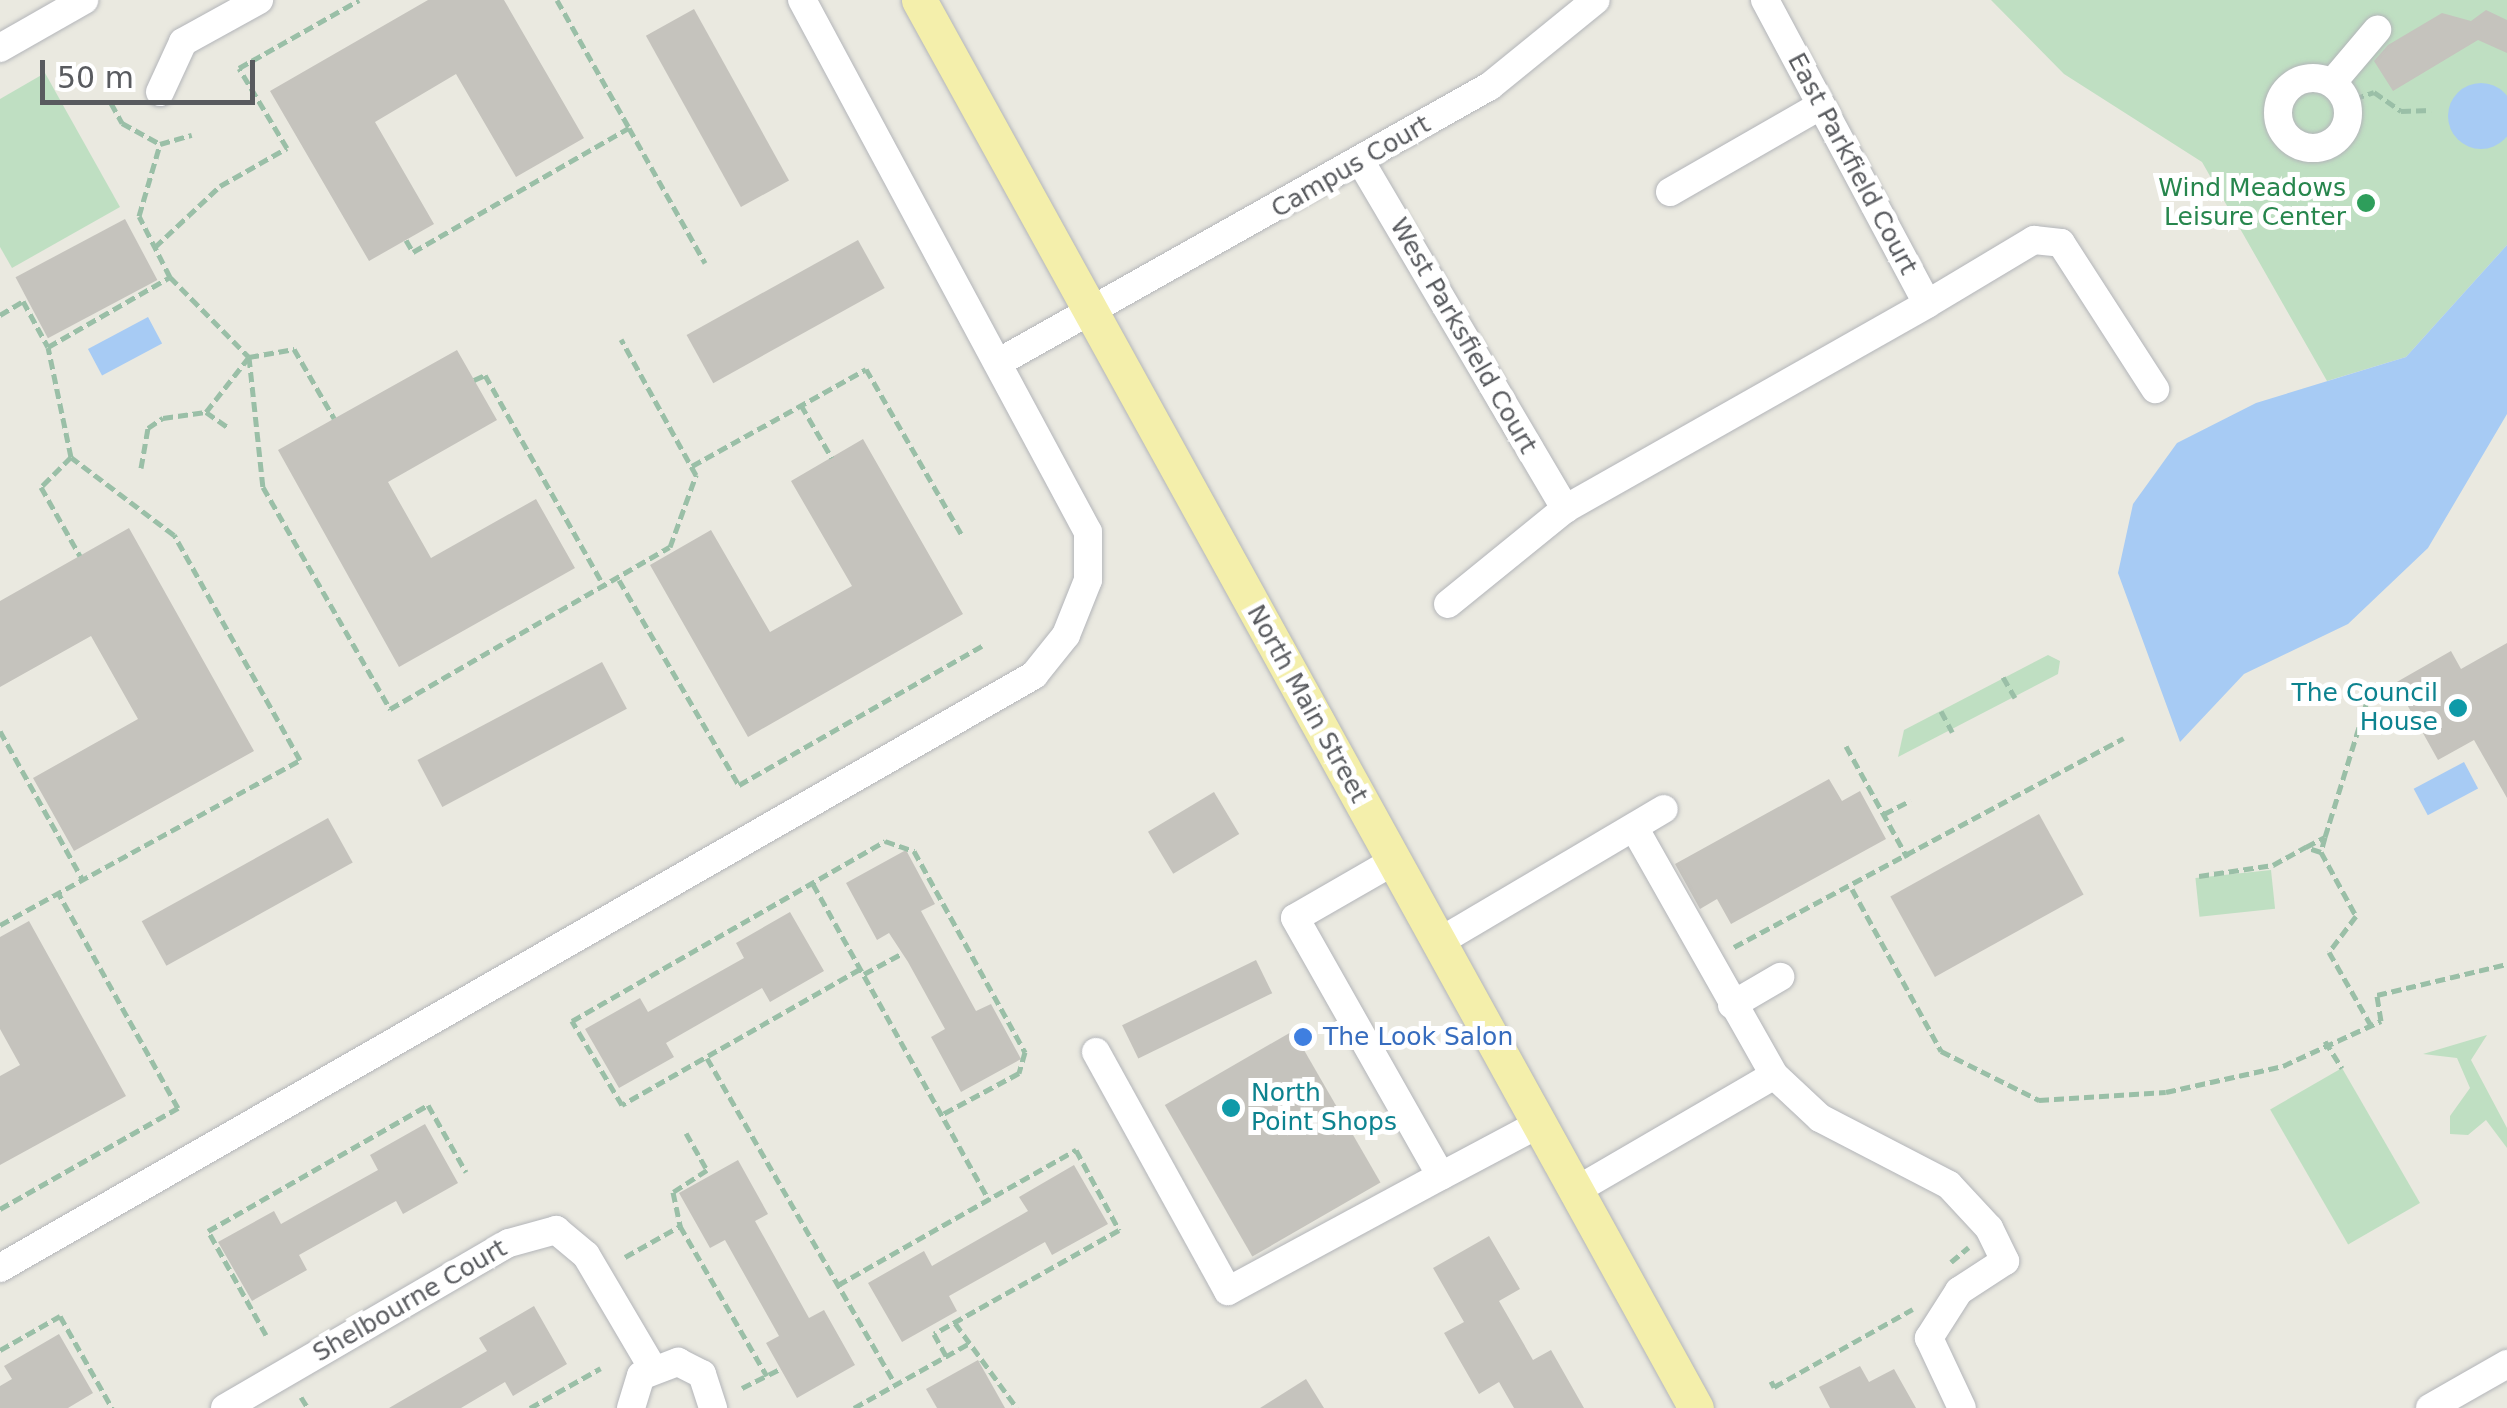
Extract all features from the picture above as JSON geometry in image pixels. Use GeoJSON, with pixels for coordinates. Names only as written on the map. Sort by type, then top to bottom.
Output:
{"type":"FeatureCollection","features":[{"type":"Feature","properties":{"kind":"main road","name":"North Main Street"},"geometry":{"type":"LineString","coordinates":[[918,0],[1696,1408]]}},
{"type":"Feature","properties":{"kind":"street"},"geometry":{"type":"LineString","coordinates":[[0,48],[84,0]]}},
{"type":"Feature","properties":{"kind":"street"},"geometry":{"type":"LineString","coordinates":[[160,92],[183,42],[259,0]]}},
{"type":"Feature","properties":{"kind":"street"},"geometry":{"type":"LineString","coordinates":[[0,1268],[1034,675],[1066,635],[1088,580],[1088,532],[1001,361],[802,0]]}},
{"type":"Feature","properties":{"kind":"street","name":"Campus Court"},"geometry":{"type":"LineString","coordinates":[[1001,361],[1092,314],[1490,86],[1596,0]]}},
{"type":"Feature","properties":{"kind":"street","name":"East Parkfield Court"},"geometry":{"type":"LineString","coordinates":[[1766,0],[1926,304],[2034,240],[2060,242],[2155,389]]}},
{"type":"Feature","properties":{"kind":"street"},"geometry":{"type":"LineString","coordinates":[[2339,92],[2297,82],[2278,120],[2289,140],[2321,148],[2347,125],[2339,92],[2377,30]]}},
{"type":"Feature","properties":{"kind":"street"},"geometry":{"type":"LineString","coordinates":[[1670,192],[1821,105]]}},
{"type":"Feature","properties":{"kind":"street","name":"West Parksfield Court"},"geometry":{"type":"LineString","coordinates":[[1361,162],[1565,510]]}},
{"type":"Feature","properties":{"kind":"street"},"geometry":{"type":"LineString","coordinates":[[1448,604],[1565,510],[1926,304]]}},
{"type":"Feature","properties":{"kind":"street"},"geometry":{"type":"LineString","coordinates":[[1439,942],[1664,809]]}},
{"type":"Feature","properties":{"kind":"street"},"geometry":{"type":"LineString","coordinates":[[1636,829],[1774,1075],[1820,1118],[1949,1185],[1992,1234],[2005,1261],[1959,1291],[1930,1338],[1962,1408]]}},
{"type":"Feature","properties":{"kind":"street"},"geometry":{"type":"LineString","coordinates":[[1394,861],[1295,918],[1441,1176]]}},
{"type":"Feature","properties":{"kind":"street"},"geometry":{"type":"LineString","coordinates":[[1732,1005],[1780,977]]}},
{"type":"Feature","properties":{"kind":"street"},"geometry":{"type":"LineString","coordinates":[[1096,1052],[1228,1292],[1537,1125]]}},
{"type":"Feature","properties":{"kind":"street"},"geometry":{"type":"LineString","coordinates":[[1575,1191],[1774,1075]]}},
{"type":"Feature","properties":{"kind":"street","name":"Shelbourne Court"},"geometry":{"type":"LineString","coordinates":[[224,1408],[509,1243],[556,1230],[586,1255],[652,1367]]}},
{"type":"Feature","properties":{"kind":"street"},"geometry":{"type":"LineString","coordinates":[[2430,1408],[2507,1364]]}},
{"type":"Feature","properties":{"kind":"street"},"geometry":{"type":"LineString","coordinates":[[631,1408],[633,1388],[652,1367],[691,1366],[710,1385],[713,1408]]}},
{"type":"Feature","properties":{"kind":"path"},"geometry":{"type":"LineString","coordinates":[[154,247],[220,186],[288,148],[239,68],[359,0]]}},
{"type":"Feature","properties":{"kind":"path"},"geometry":{"type":"LineString","coordinates":[[557,0],[704,263]]}},
{"type":"Feature","properties":{"kind":"path"},"geometry":{"type":"LineString","coordinates":[[2339,92],[2374,92],[2401,112],[2432,110]]}},
{"type":"Feature","properties":{"kind":"path"},"geometry":{"type":"LineString","coordinates":[[112,102],[122,124],[160,144],[192,135]]}},
{"type":"Feature","properties":{"kind":"path"},"geometry":{"type":"LineString","coordinates":[[406,240],[413,252],[629,128]]}},
{"type":"Feature","properties":{"kind":"path"},"geometry":{"type":"LineString","coordinates":[[160,144],[139,216],[170,276],[249,357],[264,487],[390,709],[605,589],[670,546],[692,466],[620,339]]}},
{"type":"Feature","properties":{"kind":"path"},"geometry":{"type":"LineString","coordinates":[[48,346],[170,276]]}},
{"type":"Feature","properties":{"kind":"path"},"geometry":{"type":"LineString","coordinates":[[0,315],[22,301],[48,346],[71,456],[174,536],[300,760],[0,925]]}},
{"type":"Feature","properties":{"kind":"path"},"geometry":{"type":"LineString","coordinates":[[141,468],[148,428],[206,412],[249,357],[294,349],[334,418]]}},
{"type":"Feature","properties":{"kind":"path"},"geometry":{"type":"LineString","coordinates":[[692,466],[866,370],[962,535]]}},
{"type":"Feature","properties":{"kind":"path"},"geometry":{"type":"LineString","coordinates":[[474,380],[485,374],[605,589]]}},
{"type":"Feature","properties":{"kind":"path"},"geometry":{"type":"LineString","coordinates":[[800,406],[832,458]]}},
{"type":"Feature","properties":{"kind":"path"},"geometry":{"type":"LineString","coordinates":[[206,412],[230,430]]}},
{"type":"Feature","properties":{"kind":"path"},"geometry":{"type":"LineString","coordinates":[[71,456],[41,487],[80,556]]}},
{"type":"Feature","properties":{"kind":"path"},"geometry":{"type":"LineString","coordinates":[[619,580],[739,785],[982,646]]}},
{"type":"Feature","properties":{"kind":"path"},"geometry":{"type":"LineString","coordinates":[[2003,677],[2014,698]]}},
{"type":"Feature","properties":{"kind":"path"},"geometry":{"type":"LineString","coordinates":[[2370,1024],[2329,952],[2356,916],[2322,852],[2367,702],[2396,685]]}},
{"type":"Feature","properties":{"kind":"path"},"geometry":{"type":"LineString","coordinates":[[1941,711],[1952,732]]}},
{"type":"Feature","properties":{"kind":"path"},"geometry":{"type":"LineString","coordinates":[[0,730],[84,880]]}},
{"type":"Feature","properties":{"kind":"path"},"geometry":{"type":"LineString","coordinates":[[1723,934],[1740,949],[2124,738]]}},
{"type":"Feature","properties":{"kind":"path"},"geometry":{"type":"LineString","coordinates":[[1846,746],[1907,856]]}},
{"type":"Feature","properties":{"kind":"path"},"geometry":{"type":"LineString","coordinates":[[1884,814],[1911,800]]}},
{"type":"Feature","properties":{"kind":"path"},"geometry":{"type":"LineString","coordinates":[[2199,876],[2274,866],[2326,836]]}},
{"type":"Feature","properties":{"kind":"path"},"geometry":{"type":"LineString","coordinates":[[901,954],[622,1106],[572,1020],[886,841],[914,851],[1024,1052],[1018,1073],[941,1114]]}},
{"type":"Feature","properties":{"kind":"path"},"geometry":{"type":"LineString","coordinates":[[2306,848],[2322,852]]}},
{"type":"Feature","properties":{"kind":"path"},"geometry":{"type":"LineString","coordinates":[[813,884],[989,1200]]}},
{"type":"Feature","properties":{"kind":"path"},"geometry":{"type":"LineString","coordinates":[[1852,889],[1941,1050],[2039,1100],[2166,1092],[2283,1066],[2325,1042],[2381,1021],[2377,994],[2507,964]]}},
{"type":"Feature","properties":{"kind":"path"},"geometry":{"type":"LineString","coordinates":[[0,1209],[178,1108],[59,894]]}},
{"type":"Feature","properties":{"kind":"path"},"geometry":{"type":"LineString","coordinates":[[2325,1042],[2342,1068]]}},
{"type":"Feature","properties":{"kind":"path"},"geometry":{"type":"LineString","coordinates":[[706,1058],[896,1384]]}},
{"type":"Feature","properties":{"kind":"path"},"geometry":{"type":"LineString","coordinates":[[266,1335],[208,1230],[428,1106],[466,1172]]}},
{"type":"Feature","properties":{"kind":"path"},"geometry":{"type":"LineString","coordinates":[[686,1133],[707,1170],[672,1192],[680,1226],[767,1376]]}},
{"type":"Feature","properties":{"kind":"path"},"geometry":{"type":"LineString","coordinates":[[838,1286],[1076,1150],[1120,1230],[934,1334],[946,1356]]}},
{"type":"Feature","properties":{"kind":"path"},"geometry":{"type":"LineString","coordinates":[[625,1257],[680,1226]]}},
{"type":"Feature","properties":{"kind":"path"},"geometry":{"type":"LineString","coordinates":[[1940,1278],[1958,1252],[1992,1234]]}},
{"type":"Feature","properties":{"kind":"path"},"geometry":{"type":"LineString","coordinates":[[1771,1381],[1774,1388],[1922,1304]]}},
{"type":"Feature","properties":{"kind":"path"},"geometry":{"type":"LineString","coordinates":[[0,1350],[60,1316],[112,1408]]}},
{"type":"Feature","properties":{"kind":"path"},"geometry":{"type":"LineString","coordinates":[[955,1322],[968,1344],[991,1362],[1016,1408]]}},
{"type":"Feature","properties":{"kind":"path"},"geometry":{"type":"LineString","coordinates":[[854,1408],[968,1344]]}},
{"type":"Feature","properties":{"kind":"path"},"geometry":{"type":"LineString","coordinates":[[530,1408],[601,1368]]}},
{"type":"Feature","properties":{"kind":"path"},"geometry":{"type":"LineString","coordinates":[[742,1388],[780,1369]]}},
{"type":"Feature","properties":{"kind":"path"},"geometry":{"type":"LineString","coordinates":[[301,1397],[308,1408]]}},
{"type":"Feature","properties":{"kind":"green space","name":"Wind Meadows Leisure Center"},"geometry":{"type":"Polygon","coordinates":[[[1991,0],[2507,0],[2507,245],[2406,357],[2327,381],[2202,162],[2064,74],[1991,0]]]}},
{"type":"Feature","properties":{"kind":"green space"},"geometry":{"type":"Polygon","coordinates":[[[45,73],[120,207],[12,268],[0,247],[0,99],[45,73]]]}},
{"type":"Feature","properties":{"kind":"green space"},"geometry":{"type":"Polygon","coordinates":[[[2048,655],[2060,661],[2058,674],[1898,757],[1904,730],[2048,655]]]}},
{"type":"Feature","properties":{"kind":"green space"},"geometry":{"type":"Polygon","coordinates":[[[2271,870],[2275,909],[2199,917],[2195,878],[2271,870]]]}},
{"type":"Feature","properties":{"kind":"green space"},"geometry":{"type":"Polygon","coordinates":[[[2487,1035],[2471,1060],[2507,1128],[2507,1148],[2486,1120],[2468,1135],[2450,1134],[2450,1116],[2470,1088],[2457,1058],[2423,1054],[2487,1035]]]}},
{"type":"Feature","properties":{"kind":"green space"},"geometry":{"type":"Polygon","coordinates":[[[2342,1068],[2420,1203],[2348,1245],[2270,1110],[2342,1068]]]}},
{"type":"Feature","properties":{"kind":"water"},"geometry":{"type":"Polygon","coordinates":[[[2481,83],[2504,93],[2514,116],[2504,139],[2481,149],[2458,139],[2448,116],[2458,93],[2481,83]]]}},
{"type":"Feature","properties":{"kind":"water"},"geometry":{"type":"Polygon","coordinates":[[[2507,245],[2507,414],[2428,548],[2348,624],[2244,674],[2180,742],[2118,573],[2133,504],[2177,443],[2256,403],[2406,357],[2507,245]]]}},
{"type":"Feature","properties":{"kind":"water"},"geometry":{"type":"Polygon","coordinates":[[[148,317],[162,343],[102,375],[88,349],[148,317]]]}},
{"type":"Feature","properties":{"kind":"water"},"geometry":{"type":"Polygon","coordinates":[[[2464,762],[2478,788],[2428,815],[2414,789],[2464,762]]]}},
{"type":"Feature","properties":{"kind":"building"},"geometry":{"type":"Polygon","coordinates":[[[428,0],[504,0],[584,138],[516,177],[456,74],[375,122],[434,224],[369,261],[270,91],[428,0]]]}},
{"type":"Feature","properties":{"kind":"building"},"geometry":{"type":"Polygon","coordinates":[[[694,9],[789,180],[741,207],[646,36],[694,9]]]}},
{"type":"Feature","properties":{"kind":"building"},"geometry":{"type":"Polygon","coordinates":[[[2486,10],[2507,20],[2507,53],[2478,40],[2393,91],[2374,61],[2388,45],[2442,13],[2471,21],[2486,10]]]}},
{"type":"Feature","properties":{"kind":"building"},"geometry":{"type":"Polygon","coordinates":[[[125,219],[157,280],[48,338],[16,277],[125,219]]]}},
{"type":"Feature","properties":{"kind":"building"},"geometry":{"type":"Polygon","coordinates":[[[858,240],[885,288],[713,383],[687,335],[858,240]]]}},
{"type":"Feature","properties":{"kind":"building"},"geometry":{"type":"Polygon","coordinates":[[[457,350],[497,420],[388,482],[431,558],[536,499],[575,568],[399,667],[278,450],[457,350]]]}},
{"type":"Feature","properties":{"kind":"building"},"geometry":{"type":"Polygon","coordinates":[[[863,439],[963,614],[748,737],[650,565],[711,530],[770,632],[852,586],[791,481],[863,439]]]}},
{"type":"Feature","properties":{"kind":"building"},"geometry":{"type":"Polygon","coordinates":[[[129,528],[254,751],[74,851],[33,778],[138,719],[91,636],[0,687],[0,601],[129,528]]]}},
{"type":"Feature","properties":{"kind":"building","name":"The Council House"},"geometry":{"type":"Polygon","coordinates":[[[2507,643],[2507,798],[2474,740],[2438,760],[2395,683],[2451,651],[2461,669],[2507,643]]]}},
{"type":"Feature","properties":{"kind":"building"},"geometry":{"type":"Polygon","coordinates":[[[602,662],[627,709],[442,807],[417,760],[602,662]]]}},
{"type":"Feature","properties":{"kind":"building"},"geometry":{"type":"Polygon","coordinates":[[[1829,779],[1842,801],[1860,791],[1886,839],[1731,924],[1717,899],[1700,909],[1675,864],[1829,779]]]}},
{"type":"Feature","properties":{"kind":"building"},"geometry":{"type":"Polygon","coordinates":[[[1214,792],[1239,834],[1173,874],[1148,832],[1214,792]]]}},
{"type":"Feature","properties":{"kind":"building"},"geometry":{"type":"Polygon","coordinates":[[[2039,814],[2084,894],[1935,977],[1890,896],[2039,814]]]}},
{"type":"Feature","properties":{"kind":"building"},"geometry":{"type":"Polygon","coordinates":[[[328,818],[353,863],[166,966],[142,921],[328,818]]]}},
{"type":"Feature","properties":{"kind":"building"},"geometry":{"type":"Polygon","coordinates":[[[906,850],[935,904],[921,911],[976,1011],[991,1004],[1021,1059],[961,1092],[931,1037],[945,1029],[889,933],[877,940],[846,883],[906,850]]]}},
{"type":"Feature","properties":{"kind":"building"},"geometry":{"type":"Polygon","coordinates":[[[790,912],[824,971],[770,1002],[762,988],[666,1043],[674,1057],[619,1088],[585,1029],[640,998],[648,1012],[744,958],[736,943],[790,912]]]}},
{"type":"Feature","properties":{"kind":"building"},"geometry":{"type":"Polygon","coordinates":[[[29,921],[126,1096],[0,1165],[0,1076],[20,1065],[0,1029],[0,937],[29,921]]]}},
{"type":"Feature","properties":{"kind":"building"},"geometry":{"type":"Polygon","coordinates":[[[1256,960],[1272,993],[1138,1059],[1122,1025],[1256,960]]]}},
{"type":"Feature","properties":{"kind":"building","name":"North Point Shops"},"geometry":{"type":"Polygon","coordinates":[[[1293,1031],[1380,1183],[1252,1257],[1165,1105],[1293,1031]]]}},
{"type":"Feature","properties":{"kind":"building"},"geometry":{"type":"Polygon","coordinates":[[[425,1124],[458,1183],[403,1214],[396,1201],[299,1255],[307,1270],[252,1301],[218,1242],[274,1211],[281,1224],[378,1170],[370,1155],[425,1124]]]}},
{"type":"Feature","properties":{"kind":"building"},"geometry":{"type":"Polygon","coordinates":[[[738,1160],[768,1214],[755,1221],[809,1318],[824,1310],[855,1365],[797,1398],[766,1343],[779,1336],[725,1240],[710,1248],[679,1193],[738,1160]]]}},
{"type":"Feature","properties":{"kind":"building"},"geometry":{"type":"Polygon","coordinates":[[[1074,1165],[1108,1224],[1052,1255],[1045,1242],[949,1296],[957,1311],[902,1342],[868,1283],[924,1251],[932,1266],[1028,1211],[1019,1197],[1074,1165]]]}},
{"type":"Feature","properties":{"kind":"building"},"geometry":{"type":"Polygon","coordinates":[[[1489,1236],[1520,1289],[1499,1301],[1533,1360],[1551,1350],[1584,1408],[1514,1408],[1499,1382],[1479,1394],[1444,1333],[1464,1322],[1433,1268],[1489,1236]]]}},
{"type":"Feature","properties":{"kind":"building"},"geometry":{"type":"Polygon","coordinates":[[[534,1306],[567,1364],[513,1396],[505,1382],[461,1408],[389,1408],[487,1351],[479,1338],[534,1306]]]}},
{"type":"Feature","properties":{"kind":"building"},"geometry":{"type":"Polygon","coordinates":[[[59,1334],[93,1393],[68,1408],[0,1408],[0,1386],[12,1379],[4,1366],[59,1334]]]}},
{"type":"Feature","properties":{"kind":"building"},"geometry":{"type":"Polygon","coordinates":[[[978,1360],[1005,1408],[937,1408],[926,1389],[978,1360]]]}},
{"type":"Feature","properties":{"kind":"building"},"geometry":{"type":"Polygon","coordinates":[[[1860,1366],[1869,1382],[1894,1369],[1916,1408],[1830,1408],[1819,1387],[1860,1366]]]}},
{"type":"Feature","properties":{"kind":"building"},"geometry":{"type":"Polygon","coordinates":[[[1306,1379],[1324,1408],[1260,1408],[1306,1379]]]}},
{"type":"Feature","properties":{"kind":"place","name":"Wind Meadows Leisure Center"},"geometry":{"type":"Point","coordinates":[2366,203]}},
{"type":"Feature","properties":{"kind":"place","name":"The Council House"},"geometry":{"type":"Point","coordinates":[2458,708]}},
{"type":"Feature","properties":{"kind":"place","name":"The Look Salon"},"geometry":{"type":"Point","coordinates":[1303,1037]}},
{"type":"Feature","properties":{"kind":"place","name":"North Point Shops"},"geometry":{"type":"Point","coordinates":[1231,1108]}}]}
